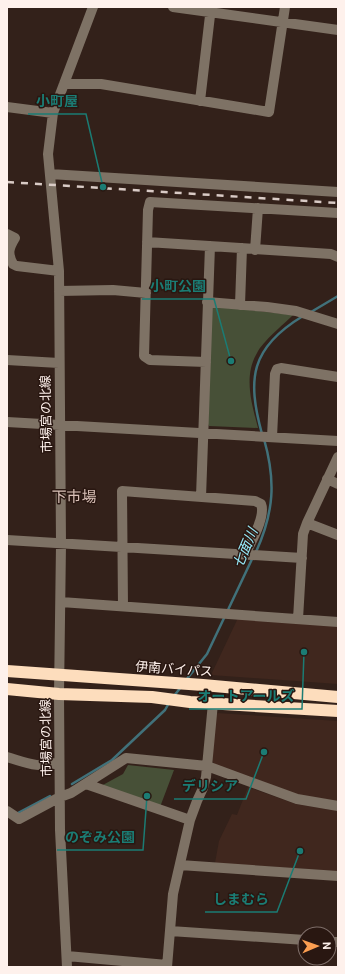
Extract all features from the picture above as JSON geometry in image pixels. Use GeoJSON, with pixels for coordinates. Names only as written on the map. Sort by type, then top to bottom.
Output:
{"type":"FeatureCollection","features":[{"type":"Feature","properties":{"kind":"highway","name":"伊南バイパス"},"geometry":{"type":"LineString","coordinates":[[7,671],[203,685],[338,697]]}},
{"type":"Feature","properties":{"kind":"highway"},"geometry":{"type":"LineString","coordinates":[[7,689],[59,694],[152,698],[190,702],[338,711]]}},
{"type":"Feature","properties":{"kind":"street","name":"市場宮の北線"},"geometry":{"type":"LineString","coordinates":[[67,967],[60,830],[59,762],[61,544],[59,271],[48,154],[53,113],[93,7]]}},
{"type":"Feature","properties":{"kind":"street"},"geometry":{"type":"LineString","coordinates":[[173,7],[211,9],[338,30]]}},
{"type":"Feature","properties":{"kind":"street"},"geometry":{"type":"LineString","coordinates":[[64,84],[102,84],[269,112],[285,7]]}},
{"type":"Feature","properties":{"kind":"street"},"geometry":{"type":"LineString","coordinates":[[200,101],[211,9]]}},
{"type":"Feature","properties":{"kind":"street"},"geometry":{"type":"LineString","coordinates":[[7,107],[53,113]]}},
{"type":"Feature","properties":{"kind":"street"},"geometry":{"type":"LineString","coordinates":[[50,174],[338,192]]}},
{"type":"Feature","properties":{"kind":"street"},"geometry":{"type":"LineString","coordinates":[[206,362],[150,360],[144,356],[148,210],[150,202],[338,213]]}},
{"type":"Feature","properties":{"kind":"street"},"geometry":{"type":"LineString","coordinates":[[255,250],[258,208]]}},
{"type":"Feature","properties":{"kind":"street"},"geometry":{"type":"LineString","coordinates":[[7,234],[15,238],[9,248],[10,268],[59,271]]}},
{"type":"Feature","properties":{"kind":"street"},"geometry":{"type":"LineString","coordinates":[[148,242],[331,254],[338,257]]}},
{"type":"Feature","properties":{"kind":"street"},"geometry":{"type":"LineString","coordinates":[[201,497],[210,246]]}},
{"type":"Feature","properties":{"kind":"street"},"geometry":{"type":"LineString","coordinates":[[240,304],[242,248]]}},
{"type":"Feature","properties":{"kind":"street"},"geometry":{"type":"LineString","coordinates":[[59,291],[113,290],[146,293]]}},
{"type":"Feature","properties":{"kind":"street"},"geometry":{"type":"LineString","coordinates":[[207,302],[240,304],[299,312],[338,324]]}},
{"type":"Feature","properties":{"kind":"street"},"geometry":{"type":"LineString","coordinates":[[7,360],[59,362]]}},
{"type":"Feature","properties":{"kind":"street"},"geometry":{"type":"LineString","coordinates":[[270,437],[275,374],[277,369],[281,368],[338,377]]}},
{"type":"Feature","properties":{"kind":"street"},"geometry":{"type":"LineString","coordinates":[[7,422],[338,441]]}},
{"type":"Feature","properties":{"kind":"street"},"geometry":{"type":"LineString","coordinates":[[298,619],[303,534],[307,522],[338,457]]}},
{"type":"Feature","properties":{"kind":"street"},"geometry":{"type":"LineString","coordinates":[[327,479],[338,484]]}},
{"type":"Feature","properties":{"kind":"street"},"geometry":{"type":"LineString","coordinates":[[123,606],[122,491],[255,502],[261,504],[262,511],[258,527],[247,554]]}},
{"type":"Feature","properties":{"kind":"street"},"geometry":{"type":"LineString","coordinates":[[307,522],[338,535]]}},
{"type":"Feature","properties":{"kind":"street"},"geometry":{"type":"LineString","coordinates":[[7,540],[302,558]]}},
{"type":"Feature","properties":{"kind":"street"},"geometry":{"type":"LineString","coordinates":[[61,602],[338,622]]}},
{"type":"Feature","properties":{"kind":"street"},"geometry":{"type":"LineString","coordinates":[[67,956],[167,966],[172,900],[190,820],[203,788],[207,766],[213,703]]}},
{"type":"Feature","properties":{"kind":"street"},"geometry":{"type":"LineString","coordinates":[[7,757],[37,766],[48,766],[59,762]]}},
{"type":"Feature","properties":{"kind":"street"},"geometry":{"type":"LineString","coordinates":[[8,811],[19,819],[60,796],[71,793],[126,758],[207,766],[297,799],[338,806]]}},
{"type":"Feature","properties":{"kind":"street"},"geometry":{"type":"LineString","coordinates":[[86,784],[190,820]]}},
{"type":"Feature","properties":{"kind":"street"},"geometry":{"type":"LineString","coordinates":[[180,865],[338,876]]}},
{"type":"Feature","properties":{"kind":"street"},"geometry":{"type":"LineString","coordinates":[[170,931],[297,939]]}},
{"type":"Feature","properties":{"kind":"shaded area"},"geometry":{"type":"Polygon","coordinates":[[[238,618],[338,625],[338,684],[211,675],[238,618]]]}},
{"type":"Feature","properties":{"kind":"shaded area"},"geometry":{"type":"Polygon","coordinates":[[[216,713],[338,721],[338,801],[298,795],[214,764],[212,760],[216,713]]]}},
{"type":"Feature","properties":{"kind":"shaded area"},"geometry":{"type":"Polygon","coordinates":[[[248,787],[296,804],[338,811],[338,871],[215,863],[219,841],[232,814],[237,815],[248,787]]]}},
{"type":"Feature","properties":{"kind":"green space"},"geometry":{"type":"Polygon","coordinates":[[[214,306],[293,315],[260,348],[250,371],[251,400],[258,428],[209,426],[208,424],[210,309],[214,306]]]}},
{"type":"Feature","properties":{"kind":"green space"},"geometry":{"type":"Polygon","coordinates":[[[128,765],[174,770],[160,807],[101,786],[123,774],[128,765]]]}},
{"type":"Feature","properties":{"kind":"waterway","name":"七面川"},"geometry":{"type":"LineString","coordinates":[[311,312],[338,296]]}},
{"type":"Feature","properties":{"kind":"waterway","name":"七面川"},"geometry":{"type":"LineString","coordinates":[[262,434],[255,397],[254,381],[257,366],[263,353],[272,340],[285,328],[303,316]]}},
{"type":"Feature","properties":{"kind":"waterway","name":"七面川"},"geometry":{"type":"LineString","coordinates":[[256,552],[267,523],[271,496],[270,469],[264,439]]}},
{"type":"Feature","properties":{"kind":"waterway","name":"七面川"},"geometry":{"type":"LineString","coordinates":[[227,612],[253,557]]}},
{"type":"Feature","properties":{"kind":"waterway","name":"七面川"},"geometry":{"type":"LineString","coordinates":[[186,680],[207,654],[225,616]]}},
{"type":"Feature","properties":{"kind":"waterway","name":"七面川"},"geometry":{"type":"LineString","coordinates":[[174,696],[181,687]]}},
{"type":"Feature","properties":{"kind":"waterway","name":"七面川"},"geometry":{"type":"LineString","coordinates":[[72,784],[112,760],[165,710],[169,703]]}},
{"type":"Feature","properties":{"kind":"waterway","name":"七面川"},"geometry":{"type":"LineString","coordinates":[[16,814],[50,796]]}},
{"type":"Feature","properties":{"kind":"railway"},"geometry":{"type":"LineString","coordinates":[[7,182],[338,203]]}},
{"type":"Feature","properties":{"kind":"place","name":"小町屋"},"geometry":{"type":"Point","coordinates":[103,187]}},
{"type":"Feature","properties":{"kind":"place","name":"小町公園"},"geometry":{"type":"Point","coordinates":[231,361]}},
{"type":"Feature","properties":{"kind":"place","name":"オートアールズ"},"geometry":{"type":"Point","coordinates":[304,652]}},
{"type":"Feature","properties":{"kind":"place","name":"デリシア"},"geometry":{"type":"Point","coordinates":[264,752]}},
{"type":"Feature","properties":{"kind":"place","name":"のぞみ公園"},"geometry":{"type":"Point","coordinates":[147,796]}},
{"type":"Feature","properties":{"kind":"place","name":"しまむら"},"geometry":{"type":"Point","coordinates":[300,851]}},
{"type":"Feature","properties":{"kind":"district","name":"下市場"},"geometry":{"type":"Point","coordinates":[74,497]}}]}
